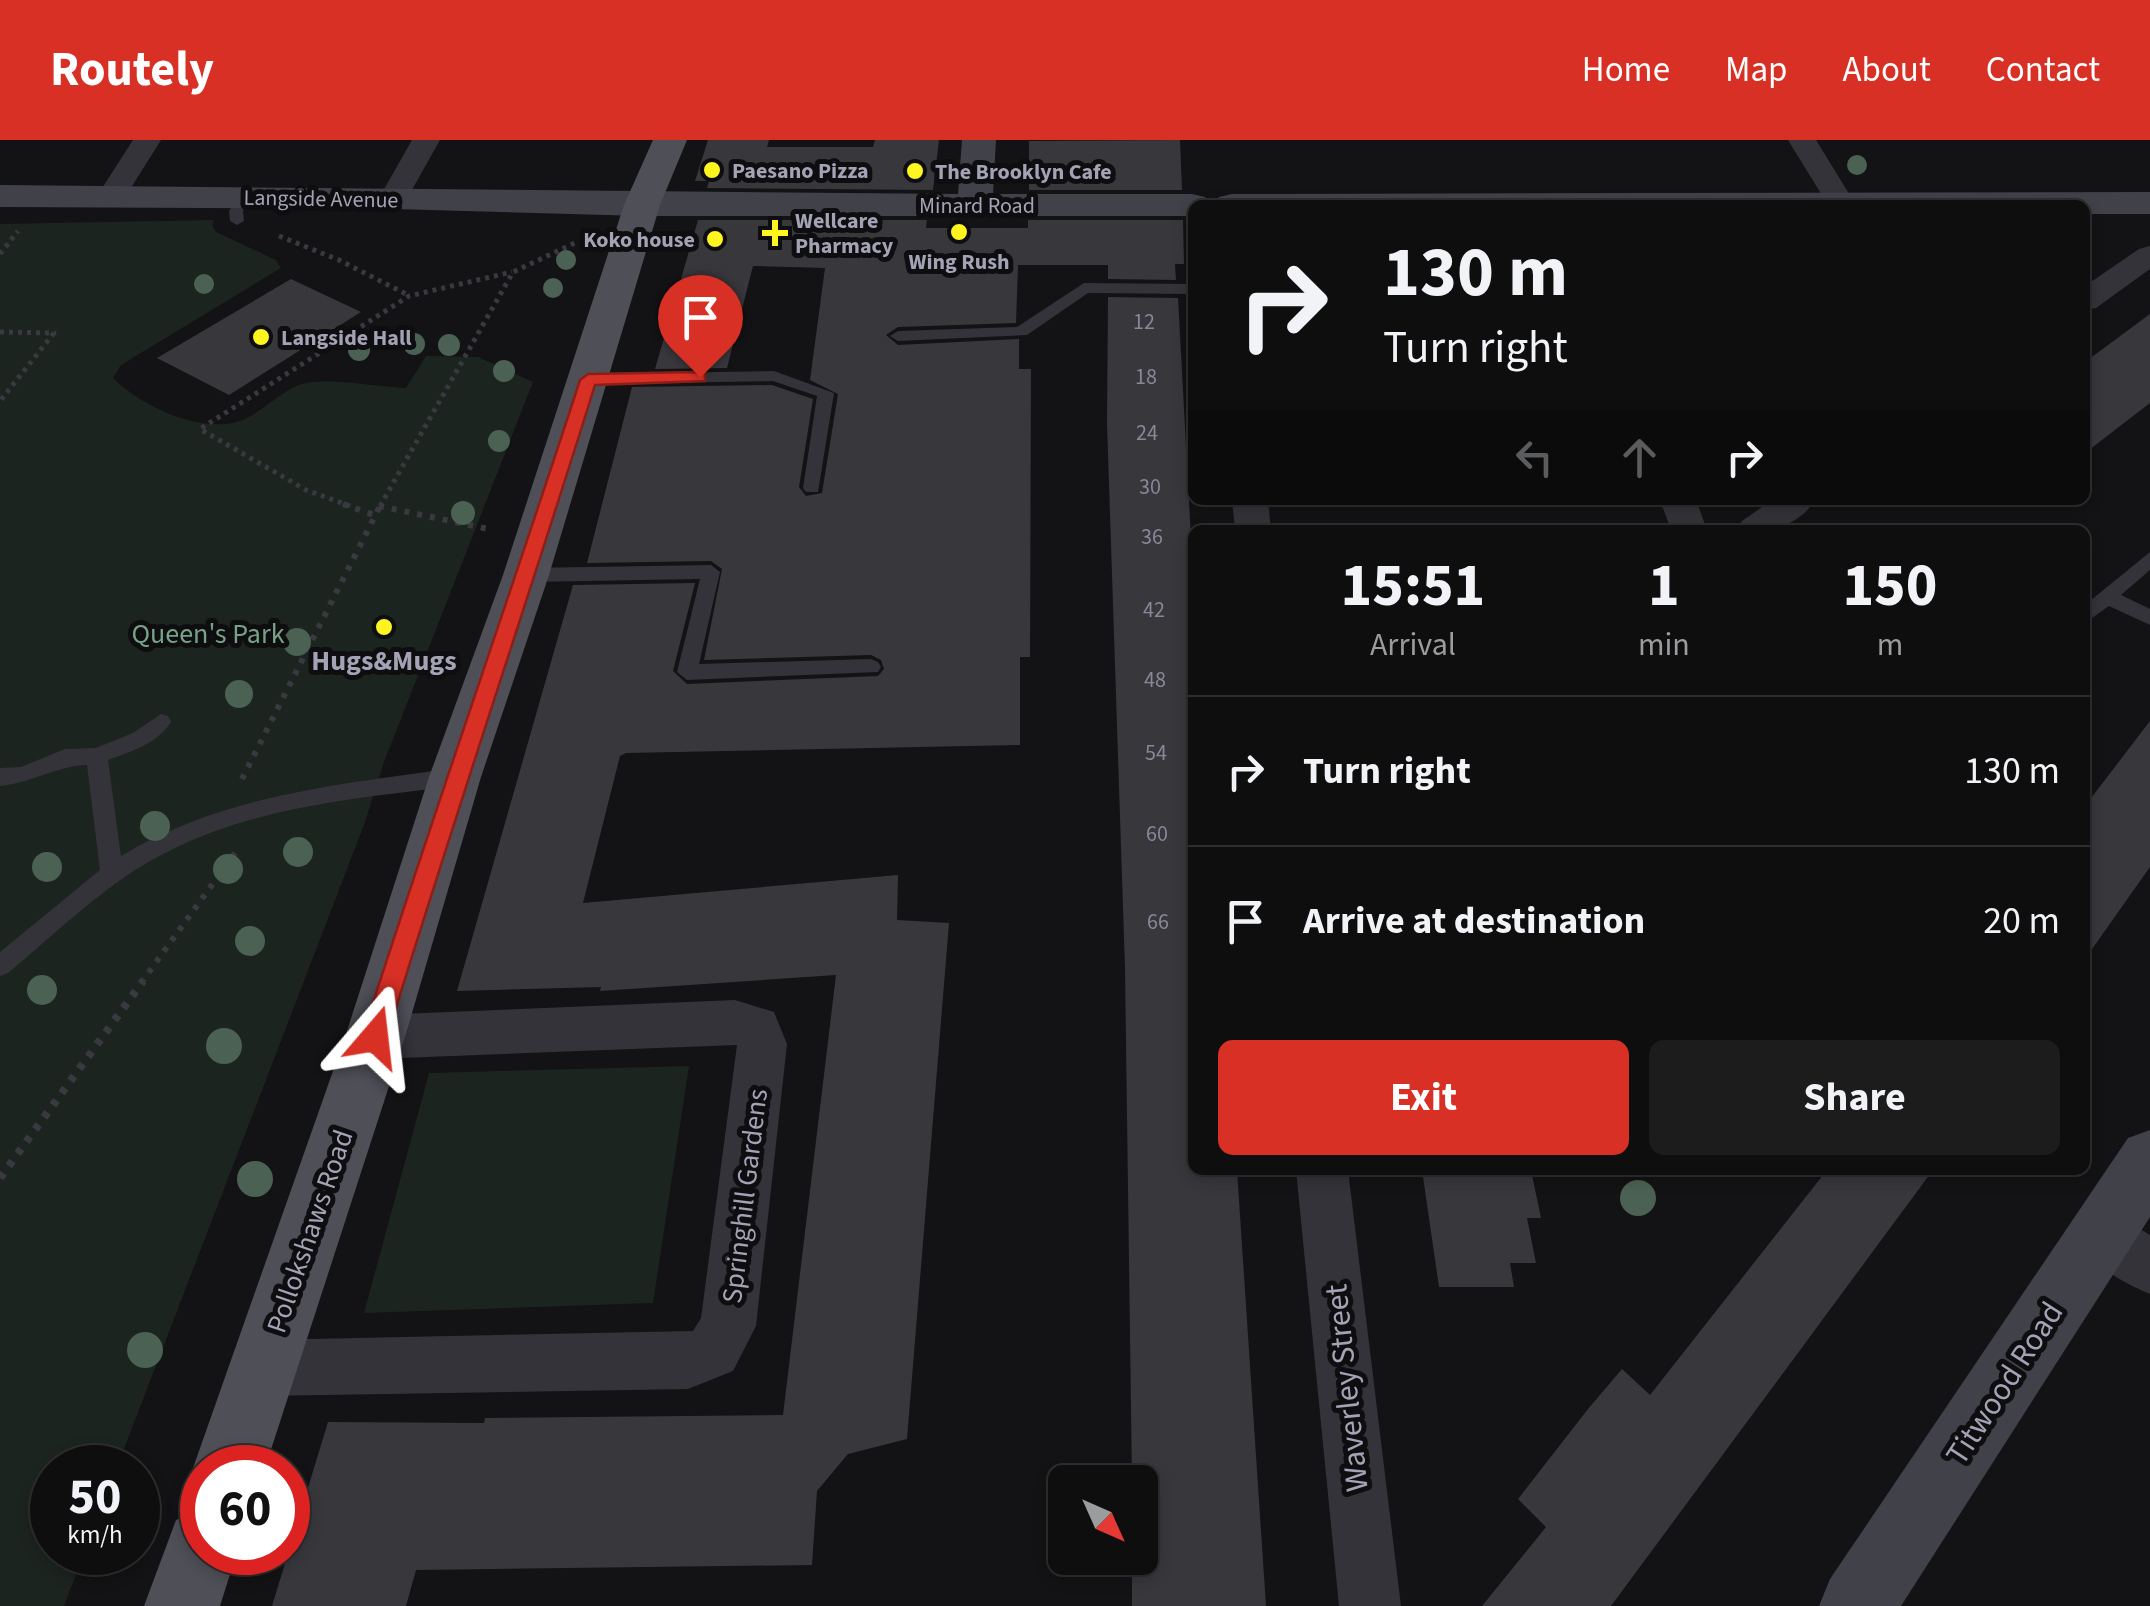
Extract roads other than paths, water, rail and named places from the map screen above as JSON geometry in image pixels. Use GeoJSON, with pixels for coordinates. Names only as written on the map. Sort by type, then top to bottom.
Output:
{"type":"FeatureCollection","features":[{"type":"Feature","properties":{"kind":"main road","name":"Pollokshaws Road"},"geometry":{"type":"LineString","coordinates":[[236,1445],[375,1037],[456,777],[517,554],[588,380],[642,206],[670,140]]}},
{"type":"Feature","properties":{"kind":"main road"},"geometry":{"type":"LineString","coordinates":[[975,206],[980,140]]}},
{"type":"Feature","properties":{"kind":"main road","name":"Langside Avenue"},"geometry":{"type":"LineString","coordinates":[[0,196],[112,196],[241,209],[394,198],[642,206]]}},
{"type":"Feature","properties":{"kind":"main road"},"geometry":{"type":"LineString","coordinates":[[2090,203],[2150,203]]}},
{"type":"Feature","properties":{"kind":"main road","name":"Minard Road"},"geometry":{"type":"LineString","coordinates":[[642,206],[1188,205]]}},
{"type":"Feature","properties":{"kind":"main road","name":"Titwood Road"},"geometry":{"type":"LineString","coordinates":[[1858,1606],[2126,1250],[2150,1160]]}},
{"type":"Feature","properties":{"kind":"main road"},"geometry":{"type":"LineString","coordinates":[[182,1606],[192,1575]]}},
{"type":"Feature","properties":{"kind":"street"},"geometry":{"type":"LineString","coordinates":[[112,196],[147,140]]}},
{"type":"Feature","properties":{"kind":"street"},"geometry":{"type":"LineString","coordinates":[[394,198],[426,140]]}},
{"type":"Feature","properties":{"kind":"street"},"geometry":{"type":"LineString","coordinates":[[1802,140],[1840,200]]}},
{"type":"Feature","properties":{"kind":"street"},"geometry":{"type":"LineString","coordinates":[[2090,297],[2150,255]]}},
{"type":"Feature","properties":{"kind":"street"},"geometry":{"type":"LineString","coordinates":[[1761,525],[1790,505]]}},
{"type":"Feature","properties":{"kind":"street","name":"Springhill Gardens"},"geometry":{"type":"LineString","coordinates":[[262,1368],[688,1361],[713,1351],[728,1326],[762,1044],[757,1028],[735,1022],[375,1037]]}},
{"type":"Feature","properties":{"kind":"street","name":"Waverley Street"},"geometry":{"type":"LineString","coordinates":[[1323,1175],[1370,1606]]}},
{"type":"Feature","properties":{"kind":"lane"},"geometry":{"type":"LineString","coordinates":[[898,336],[1021,332],[1084,288],[1188,290]]}},
{"type":"Feature","properties":{"kind":"lane"},"geometry":{"type":"LineString","coordinates":[[588,380],[774,376],[826,393],[812,488]]}},
{"type":"Feature","properties":{"kind":"lane"},"geometry":{"type":"LineString","coordinates":[[517,554],[711,572],[688,672],[871,667]]}},
{"type":"Feature","properties":{"kind":"lane"},"geometry":{"type":"LineString","coordinates":[[2090,612],[2150,559]]}},
{"type":"Feature","properties":{"kind":"lane"},"geometry":{"type":"LineString","coordinates":[[2109,596],[2150,618]]}},
{"type":"Feature","properties":{"kind":"lane"},"geometry":{"type":"LineString","coordinates":[[0,777],[23,775],[66,757],[97,756],[140,739],[161,722]]}},
{"type":"Feature","properties":{"kind":"lane"},"geometry":{"type":"LineString","coordinates":[[97,756],[112,874]]}},
{"type":"Feature","properties":{"kind":"lane"},"geometry":{"type":"LineString","coordinates":[[0,966],[112,874],[172,838],[270,804],[456,777]]}},
{"type":"Feature","properties":{"kind":"place","name":"Paesano Pizza"},"geometry":{"type":"Point","coordinates":[712,170]}},
{"type":"Feature","properties":{"kind":"place","name":"The Brooklyn Cafe"},"geometry":{"type":"Point","coordinates":[915,171]}},
{"type":"Feature","properties":{"kind":"place","name":"Wing Rush"},"geometry":{"type":"Point","coordinates":[959,232]}},
{"type":"Feature","properties":{"kind":"place","name":"Wellcare Pharmacy"},"geometry":{"type":"Point","coordinates":[775,233]}},
{"type":"Feature","properties":{"kind":"place","name":"Koko house"},"geometry":{"type":"Point","coordinates":[715,239]}},
{"type":"Feature","properties":{"kind":"place","name":"Langside Hall"},"geometry":{"type":"Point","coordinates":[261,337]}},
{"type":"Feature","properties":{"kind":"place","name":"Hugs&Mugs"},"geometry":{"type":"Point","coordinates":[384,627]}},
{"type":"Feature","properties":{"kind":"park label","name":"Queen's Park"},"geometry":{"type":"Point","coordinates":[208,633]}}]}
